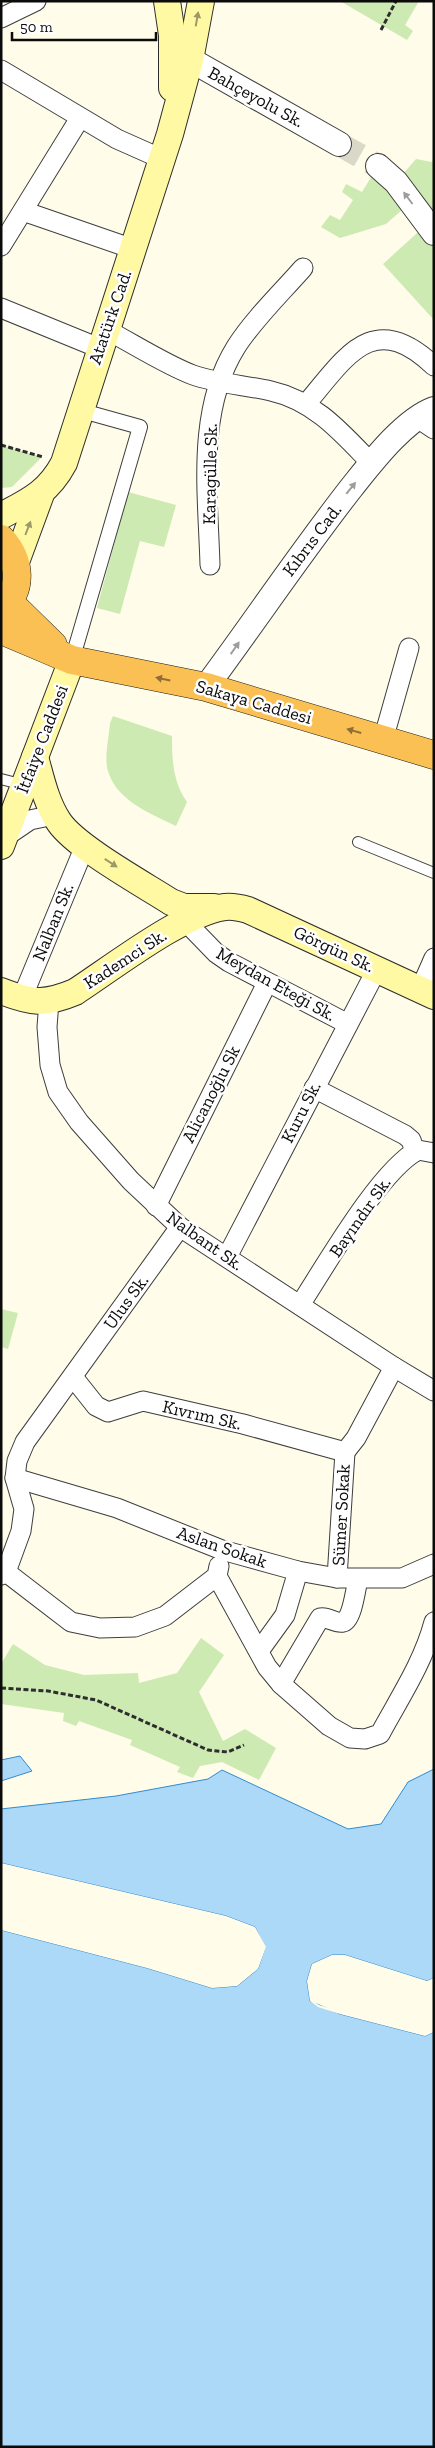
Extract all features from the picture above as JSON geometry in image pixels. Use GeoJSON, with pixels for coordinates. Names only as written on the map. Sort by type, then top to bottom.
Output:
{"type":"FeatureCollection","features":[{"type":"Feature","properties":{"kind":"highway"},"geometry":{"type":"LineString","coordinates":[[1,539],[10,549],[18,569],[17,587],[5,606],[33,626],[72,660]]}},
{"type":"Feature","properties":{"kind":"highway","name":"Sakaya Caddesi"},"geometry":{"type":"LineString","coordinates":[[1,630],[72,660],[206,687],[434,755]]}},
{"type":"Feature","properties":{"kind":"main road"},"geometry":{"type":"LineString","coordinates":[[167,1],[181,59]]}},
{"type":"Feature","properties":{"kind":"main road"},"geometry":{"type":"LineString","coordinates":[[181,59],[201,1]]}},
{"type":"Feature","properties":{"kind":"main road","name":"Atatürk Cad."},"geometry":{"type":"LineString","coordinates":[[41,494],[56,479],[64,463],[102,338],[162,159],[170,134],[181,59]]}},
{"type":"Feature","properties":{"kind":"main road"},"geometry":{"type":"LineString","coordinates":[[1,516],[41,494]]}},
{"type":"Feature","properties":{"kind":"main road"},"geometry":{"type":"LineString","coordinates":[[16,562],[41,494]]}},
{"type":"Feature","properties":{"kind":"main road","name":"İtfaiye Caddesi"},"geometry":{"type":"LineString","coordinates":[[3,842],[13,782],[35,756],[72,660]]}},
{"type":"Feature","properties":{"kind":"main road"},"geometry":{"type":"LineString","coordinates":[[35,756],[47,799],[58,821],[85,846],[171,902],[184,907],[237,908]]}},
{"type":"Feature","properties":{"kind":"main road","name":"Kademci Sk."},"geometry":{"type":"LineString","coordinates":[[11,995],[34,1002],[49,1002],[75,992],[185,921],[237,908]]}},
{"type":"Feature","properties":{"kind":"main road","name":"Görgün Sk."},"geometry":{"type":"LineString","coordinates":[[237,908],[427,993]]}},
{"type":"Feature","properties":{"kind":"street"},"geometry":{"type":"LineString","coordinates":[[1,18],[36,1]]}},
{"type":"Feature","properties":{"kind":"street","name":"Bahçeyolu Sk."},"geometry":{"type":"LineString","coordinates":[[181,59],[340,144]]}},
{"type":"Feature","properties":{"kind":"street"},"geometry":{"type":"LineString","coordinates":[[1,70],[117,139],[162,159]]}},
{"type":"Feature","properties":{"kind":"street"},"geometry":{"type":"LineString","coordinates":[[1,246],[80,118]]}},
{"type":"Feature","properties":{"kind":"street"},"geometry":{"type":"LineString","coordinates":[[378,166],[396,182],[434,234]]}},
{"type":"Feature","properties":{"kind":"street"},"geometry":{"type":"LineString","coordinates":[[23,211],[133,249]]}},
{"type":"Feature","properties":{"kind":"street","name":"Karagülle Sk."},"geometry":{"type":"LineString","coordinates":[[210,565],[208,456],[210,417],[220,384],[227,363],[240,340],[303,268]]}},
{"type":"Feature","properties":{"kind":"street"},"geometry":{"type":"LineString","coordinates":[[1,308],[102,338],[190,374],[220,384],[273,391],[306,404],[337,428],[371,463]]}},
{"type":"Feature","properties":{"kind":"street"},"geometry":{"type":"LineString","coordinates":[[306,404],[351,352],[366,343],[380,339],[406,344],[420,353],[434,366]]}},
{"type":"Feature","properties":{"kind":"street"},"geometry":{"type":"LineString","coordinates":[[72,660],[140,427],[79,410]]}},
{"type":"Feature","properties":{"kind":"street","name":"Kıbrıs Cad."},"geometry":{"type":"LineString","coordinates":[[206,687],[320,528],[371,463],[399,433],[429,419]]}},
{"type":"Feature","properties":{"kind":"street"},"geometry":{"type":"LineString","coordinates":[[383,740],[410,648]]}},
{"type":"Feature","properties":{"kind":"street"},"geometry":{"type":"LineString","coordinates":[[3,842],[30,820],[49,816],[58,821]]}},
{"type":"Feature","properties":{"kind":"street","name":"Nalban Sk."},"geometry":{"type":"LineString","coordinates":[[11,995],[85,846]]}},
{"type":"Feature","properties":{"kind":"street","name":"Meydan Eteği Sk."},"geometry":{"type":"LineString","coordinates":[[185,921],[216,953],[267,983],[348,1024]]}},
{"type":"Feature","properties":{"kind":"street"},"geometry":{"type":"LineString","coordinates":[[427,993],[434,958]]}},
{"type":"Feature","properties":{"kind":"street","name":"Kuru Sk."},"geometry":{"type":"LineString","coordinates":[[227,1257],[377,969]]}},
{"type":"Feature","properties":{"kind":"street","name":"Alicanoğlu Sk"},"geometry":{"type":"LineString","coordinates":[[156,1206],[267,983]]}},
{"type":"Feature","properties":{"kind":"street","name":"Nalbant Sk."},"geometry":{"type":"LineString","coordinates":[[49,1002],[47,1027],[50,1065],[58,1092],[79,1122],[107,1156],[156,1206],[180,1227],[394,1367],[434,1391]]}},
{"type":"Feature","properties":{"kind":"street"},"geometry":{"type":"LineString","coordinates":[[314,1088],[406,1135],[411,1140],[414,1152],[418,1150],[434,1153]]}},
{"type":"Feature","properties":{"kind":"street","name":"Bayındır Sk."},"geometry":{"type":"LineString","coordinates":[[300,1304],[363,1210],[398,1164],[414,1152]]}},
{"type":"Feature","properties":{"kind":"street","name":"Ulus Sk."},"geometry":{"type":"LineString","coordinates":[[15,1478],[17,1462],[25,1442],[180,1227]]}},
{"type":"Feature","properties":{"kind":"street"},"geometry":{"type":"LineString","coordinates":[[345,1452],[356,1438],[394,1367]]}},
{"type":"Feature","properties":{"kind":"street","name":"Kıvrım Sk."},"geometry":{"type":"LineString","coordinates":[[73,1377],[96,1406],[108,1412],[143,1401],[243,1424],[345,1452]]}},
{"type":"Feature","properties":{"kind":"street","name":"Sümer Sokak"},"geometry":{"type":"LineString","coordinates":[[337,1578],[345,1452]]}},
{"type":"Feature","properties":{"kind":"street"},"geometry":{"type":"LineString","coordinates":[[15,1478],[24,1509],[21,1531],[4,1574],[71,1622],[100,1628],[135,1627],[165,1616],[217,1576]]}},
{"type":"Feature","properties":{"kind":"street","name":"Aslan Sokak"},"geometry":{"type":"LineString","coordinates":[[15,1478],[117,1508],[222,1550],[298,1571],[337,1578],[402,1578],[434,1564]]}},
{"type":"Feature","properties":{"kind":"street"},"geometry":{"type":"LineString","coordinates":[[222,1550],[217,1576],[259,1651],[281,1684],[329,1726],[350,1738],[364,1739],[380,1734],[411,1680],[423,1655],[434,1622]]}},
{"type":"Feature","properties":{"kind":"street"},"geometry":{"type":"LineString","coordinates":[[259,1651],[285,1615],[298,1571]]}},
{"type":"Feature","properties":{"kind":"street"},"geometry":{"type":"LineString","coordinates":[[281,1684],[320,1618],[325,1617],[341,1623],[346,1621],[350,1615],[358,1579]]}},
{"type":"Feature","properties":{"kind":"lane"},"geometry":{"type":"LineString","coordinates":[[358,842],[434,873]]}},
{"type":"Feature","properties":{"kind":"path"},"geometry":{"type":"LineString","coordinates":[[381,30],[396,1]]}},
{"type":"Feature","properties":{"kind":"path"},"geometry":{"type":"LineString","coordinates":[[1,445],[64,463]]}},
{"type":"Feature","properties":{"kind":"path"},"geometry":{"type":"LineString","coordinates":[[1,1688],[48,1691],[96,1700],[208,1750],[228,1752],[244,1745]]}},
{"type":"Feature","properties":{"kind":"green space"},"geometry":{"type":"Polygon","coordinates":[[[340,1],[419,1],[405,25],[413,31],[407,40],[340,1]]]}},
{"type":"Feature","properties":{"kind":"green space"},"geometry":{"type":"Polygon","coordinates":[[[434,158],[434,320],[383,264],[427,224],[411,202],[386,224],[340,238],[321,227],[330,215],[340,220],[353,200],[342,192],[346,184],[362,192],[378,166],[396,182],[416,159],[432,162],[434,158]]]}},
{"type":"Feature","properties":{"kind":"green space"},"geometry":{"type":"Polygon","coordinates":[[[1,445],[42,457],[12,487],[1,488],[1,445]]]}},
{"type":"Feature","properties":{"kind":"green space"},"geometry":{"type":"Polygon","coordinates":[[[128,492],[176,505],[164,547],[140,541],[120,614],[97,608],[128,492]]]}},
{"type":"Feature","properties":{"kind":"green space"},"geometry":{"type":"Polygon","coordinates":[[[113,716],[172,736],[174,771],[179,787],[187,802],[176,826],[147,812],[128,800],[114,784],[106,763],[110,723],[113,716]]]}},
{"type":"Feature","properties":{"kind":"green space"},"geometry":{"type":"Polygon","coordinates":[[[1,1309],[18,1313],[8,1349],[1,1347],[1,1309]]]}},
{"type":"Feature","properties":{"kind":"green space"},"geometry":{"type":"Polygon","coordinates":[[[201,1638],[224,1655],[199,1692],[223,1741],[245,1729],[276,1748],[259,1780],[222,1762],[200,1766],[193,1778],[177,1772],[180,1767],[130,1745],[132,1740],[79,1721],[76,1726],[63,1721],[64,1713],[1,1704],[1,1664],[13,1644],[45,1665],[84,1675],[138,1673],[139,1683],[177,1673],[201,1638]]]}},
{"type":"Feature","properties":{"kind":"water"},"geometry":{"type":"Polygon","coordinates":[[[20,1756],[32,1771],[1,1781],[1,1760],[20,1756]]]}},
{"type":"Feature","properties":{"kind":"water"},"geometry":{"type":"Polygon","coordinates":[[[434,1769],[434,1978],[427,1981],[345,1955],[332,1955],[312,1964],[307,1981],[310,2001],[340,2014],[425,2036],[434,2032],[434,2447],[1,2447],[1,1930],[147,1968],[212,1988],[237,1986],[258,1969],[265,1948],[255,1927],[226,1916],[1,1863],[1,1809],[116,1796],[208,1779],[222,1770],[348,1829],[381,1824],[408,1782],[434,1769]]]}},
{"type":"Feature","properties":{"kind":"pier"},"geometry":{"type":"Polygon","coordinates":[[[1,1863],[226,1916],[255,1927],[266,1947],[258,1969],[237,1986],[212,1988],[147,1968],[1,1930],[1,1928],[148,1965],[212,1985],[236,1983],[256,1967],[263,1948],[253,1929],[226,1918],[1,1865],[1,1863]]]}},
{"type":"Feature","properties":{"kind":"pier"},"geometry":{"type":"Polygon","coordinates":[[[332,1955],[345,1955],[427,1981],[434,1978],[434,1981],[426,1984],[344,1958],[332,1957],[314,1966],[310,1981],[312,2000],[319,2005],[341,2012],[425,2033],[434,2029],[434,2032],[425,2036],[340,2014],[318,2007],[310,2001],[307,1981],[312,1964],[332,1955]]]}},
{"type":"Feature","properties":{"kind":"tunnel"},"geometry":{"type":"LineString","coordinates":[[339,144],[378,166]]}}]}
